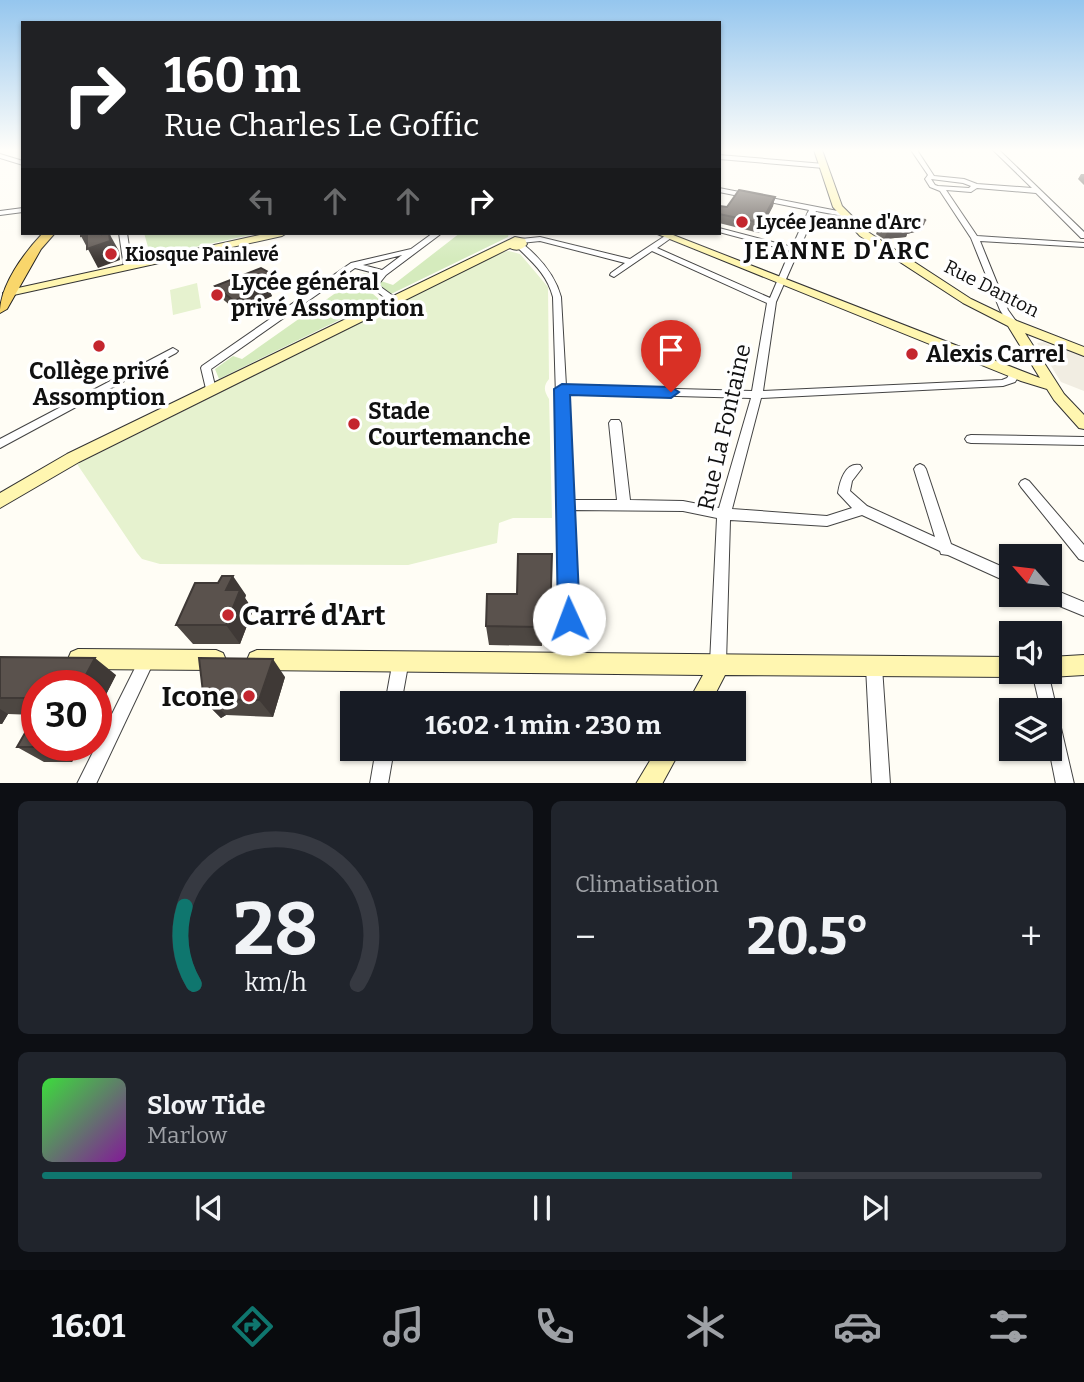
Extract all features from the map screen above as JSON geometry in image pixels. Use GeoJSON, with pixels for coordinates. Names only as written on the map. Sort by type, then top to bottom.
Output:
{"type":"FeatureCollection","features":[{"type":"Feature","properties":{"kind":"main road"},"geometry":{"type":"LineString","coordinates":[[0,309],[36,247],[47,235]]}},
{"type":"Feature","properties":{"kind":"street","name":"Rue Danton"},"geometry":{"type":"LineString","coordinates":[[832,187],[843,214],[863,234],[947,289],[1013,324],[1084,352]]}},
{"type":"Feature","properties":{"kind":"street"},"geometry":{"type":"LineString","coordinates":[[935,187],[967,191],[976,187],[1038,191]]}},
{"type":"Feature","properties":{"kind":"street"},"geometry":{"type":"LineString","coordinates":[[1033,187],[1084,236]]}},
{"type":"Feature","properties":{"kind":"street"},"geometry":{"type":"LineString","coordinates":[[938,188],[975,238],[1004,310],[1052,386],[1084,424]]}},
{"type":"Feature","properties":{"kind":"street"},"geometry":{"type":"LineString","coordinates":[[721,190],[843,214]]}},
{"type":"Feature","properties":{"kind":"street","name":"Rue La Fontaine"},"geometry":{"type":"LineString","coordinates":[[718,663],[724,513],[757,395],[772,302],[813,209]]}},
{"type":"Feature","properties":{"kind":"street"},"geometry":{"type":"LineString","coordinates":[[0,214],[21,210]]}},
{"type":"Feature","properties":{"kind":"street"},"geometry":{"type":"LineString","coordinates":[[721,231],[794,250]]}},
{"type":"Feature","properties":{"kind":"street"},"geometry":{"type":"LineString","coordinates":[[123,235],[128,267]]}},
{"type":"Feature","properties":{"kind":"street"},"geometry":{"type":"LineString","coordinates":[[9,293],[273,235]]}},
{"type":"Feature","properties":{"kind":"street"},"geometry":{"type":"LineString","coordinates":[[393,300],[373,285],[383,273],[435,235]]}},
{"type":"Feature","properties":{"kind":"street"},"geometry":{"type":"LineString","coordinates":[[614,275],[651,248],[663,235]]}},
{"type":"Feature","properties":{"kind":"street"},"geometry":{"type":"LineString","coordinates":[[667,235],[1015,374],[1052,386]]}},
{"type":"Feature","properties":{"kind":"street"},"geometry":{"type":"LineString","coordinates":[[975,238],[1084,245]]}},
{"type":"Feature","properties":{"kind":"street"},"geometry":{"type":"LineString","coordinates":[[0,501],[73,458],[517,241],[540,239],[631,262]]}},
{"type":"Feature","properties":{"kind":"street"},"geometry":{"type":"LineString","coordinates":[[517,241],[555,287],[562,389],[572,662]]}},
{"type":"Feature","properties":{"kind":"street"},"geometry":{"type":"LineString","coordinates":[[651,248],[772,302]]}},
{"type":"Feature","properties":{"kind":"street"},"geometry":{"type":"LineString","coordinates":[[211,390],[205,371],[209,365],[357,264],[416,250]]}},
{"type":"Feature","properties":{"kind":"street"},"geometry":{"type":"LineString","coordinates":[[357,264],[383,273]]}},
{"type":"Feature","properties":{"kind":"street"},"geometry":{"type":"LineString","coordinates":[[0,444],[173,351]]}},
{"type":"Feature","properties":{"kind":"street"},"geometry":{"type":"LineString","coordinates":[[562,389],[757,395],[1003,383],[1009,382],[1015,374]]}},
{"type":"Feature","properties":{"kind":"street"},"geometry":{"type":"LineString","coordinates":[[615,423],[624,506]]}},
{"type":"Feature","properties":{"kind":"street"},"geometry":{"type":"LineString","coordinates":[[971,439],[1084,440]]}},
{"type":"Feature","properties":{"kind":"street"},"geometry":{"type":"LineString","coordinates":[[856,468],[846,480],[844,494],[863,510],[999,572]]}},
{"type":"Feature","properties":{"kind":"street"},"geometry":{"type":"LineString","coordinates":[[920,469],[946,550]]}},
{"type":"Feature","properties":{"kind":"street"},"geometry":{"type":"LineString","coordinates":[[1025,484],[1084,555]]}},
{"type":"Feature","properties":{"kind":"street"},"geometry":{"type":"LineString","coordinates":[[565,505],[683,506],[724,513],[827,521],[863,510]]}},
{"type":"Feature","properties":{"kind":"street"},"geometry":{"type":"LineString","coordinates":[[1062,600],[1084,610]]}},
{"type":"Feature","properties":{"kind":"street"},"geometry":{"type":"LineString","coordinates":[[51,659],[999,667]]}},
{"type":"Feature","properties":{"kind":"street"},"geometry":{"type":"LineString","coordinates":[[86,783],[147,659]]}},
{"type":"Feature","properties":{"kind":"street"},"geometry":{"type":"LineString","coordinates":[[395,691],[399,671],[396,661]]}},
{"type":"Feature","properties":{"kind":"street"},"geometry":{"type":"LineString","coordinates":[[705,691],[718,663]]}},
{"type":"Feature","properties":{"kind":"street"},"geometry":{"type":"LineString","coordinates":[[1062,666],[1084,665]]}},
{"type":"Feature","properties":{"kind":"street"},"geometry":{"type":"LineString","coordinates":[[874,667],[881,783]]}},
{"type":"Feature","properties":{"kind":"street"},"geometry":{"type":"LineString","coordinates":[[379,783],[383,761]]}},
{"type":"Feature","properties":{"kind":"street"},"geometry":{"type":"LineString","coordinates":[[648,783],[662,761]]}},
{"type":"Feature","properties":{"kind":"street"},"geometry":{"type":"LineString","coordinates":[[1060,761],[1065,783]]}},
{"type":"Feature","properties":{"kind":"green space"},"geometry":{"type":"Polygon","coordinates":[[[145,235],[250,235],[154,256],[151,247],[148,247],[145,235]]]}},
{"type":"Feature","properties":{"kind":"green space"},"geometry":{"type":"Polygon","coordinates":[[[457,235],[508,235],[391,294],[377,283],[381,281],[393,285],[457,235]]]}},
{"type":"Feature","properties":{"kind":"green space","name":"Stade Courtemanche"},"geometry":{"type":"Polygon","coordinates":[[[502,252],[520,254],[548,287],[549,379],[545,389],[549,399],[552,518],[513,518],[499,523],[497,543],[408,565],[160,564],[142,559],[137,553],[77,464],[502,252]]]}},
{"type":"Feature","properties":{"kind":"green space"},"geometry":{"type":"Polygon","coordinates":[[[364,273],[373,275],[366,288],[380,300],[219,379],[215,369],[233,356],[242,359],[364,273]]]}},
{"type":"Feature","properties":{"kind":"green space"},"geometry":{"type":"Polygon","coordinates":[[[197,283],[201,308],[173,315],[170,290],[197,283]]]}},
{"type":"Feature","properties":{"kind":"shaded area"},"geometry":{"type":"Polygon","coordinates":[[[1053,342],[1084,354],[1084,391],[1061,382],[1037,343],[1051,345],[1053,342]]]}},
{"type":"Feature","properties":{"kind":"building"},"geometry":{"type":"Polygon","coordinates":[[[739,190],[775,197],[761,223],[721,214],[721,206],[727,207],[739,190]]]}},
{"type":"Feature","properties":{"kind":"building"},"geometry":{"type":"Polygon","coordinates":[[[896,216],[926,220],[907,225],[910,227],[888,230],[880,224],[889,223],[896,216]]]}},
{"type":"Feature","properties":{"kind":"building"},"geometry":{"type":"Polygon","coordinates":[[[87,235],[109,235],[110,241],[87,249],[87,235]]]}},
{"type":"Feature","properties":{"kind":"building"},"geometry":{"type":"Polygon","coordinates":[[[261,268],[277,277],[264,283],[268,286],[234,301],[215,286],[261,268]]]}},
{"type":"Feature","properties":{"kind":"building"},"geometry":{"type":"Polygon","coordinates":[[[518,554],[552,554],[550,621],[542,621],[542,627],[486,626],[487,594],[517,594],[518,554]]]}},
{"type":"Feature","properties":{"kind":"building"},"geometry":{"type":"Polygon","coordinates":[[[222,576],[233,576],[226,590],[240,590],[226,625],[176,625],[195,583],[218,583],[222,576]]]}},
{"type":"Feature","properties":{"kind":"building"},"geometry":{"type":"Polygon","coordinates":[[[0,657],[95,658],[89,670],[21,670],[21,698],[0,698],[0,657]]]}},
{"type":"Feature","properties":{"kind":"building"},"geometry":{"type":"Polygon","coordinates":[[[199,658],[273,659],[259,700],[204,701],[199,658]]]}},
{"type":"Feature","properties":{"kind":"place","name":"Lycée Jeanne d'Arc"},"geometry":{"type":"Point","coordinates":[742,222]}},
{"type":"Feature","properties":{"kind":"place","name":"Kiosque Painlevé"},"geometry":{"type":"Point","coordinates":[111,254]}},
{"type":"Feature","properties":{"kind":"place","name":"Lycée général privé Assomption"},"geometry":{"type":"Point","coordinates":[217,295]}},
{"type":"Feature","properties":{"kind":"place","name":"Collège privé Assomption"},"geometry":{"type":"Point","coordinates":[99,346]}},
{"type":"Feature","properties":{"kind":"place","name":"Alexis Carrel"},"geometry":{"type":"Point","coordinates":[912,354]}},
{"type":"Feature","properties":{"kind":"place","name":"Stade Courtemanche"},"geometry":{"type":"Point","coordinates":[354,424]}},
{"type":"Feature","properties":{"kind":"place","name":"Carré d'Art"},"geometry":{"type":"Point","coordinates":[228,615]}},
{"type":"Feature","properties":{"kind":"place","name":"Icone"},"geometry":{"type":"Point","coordinates":[249,696]}},
{"type":"Feature","properties":{"kind":"district","name":"JEANNE D'ARC"},"geometry":{"type":"Point","coordinates":[838,251]}},
{"type":"Feature","properties":{"kind":"route"},"geometry":{"type":"LineString","coordinates":[[569,619],[562,389],[671,392]]}}]}
